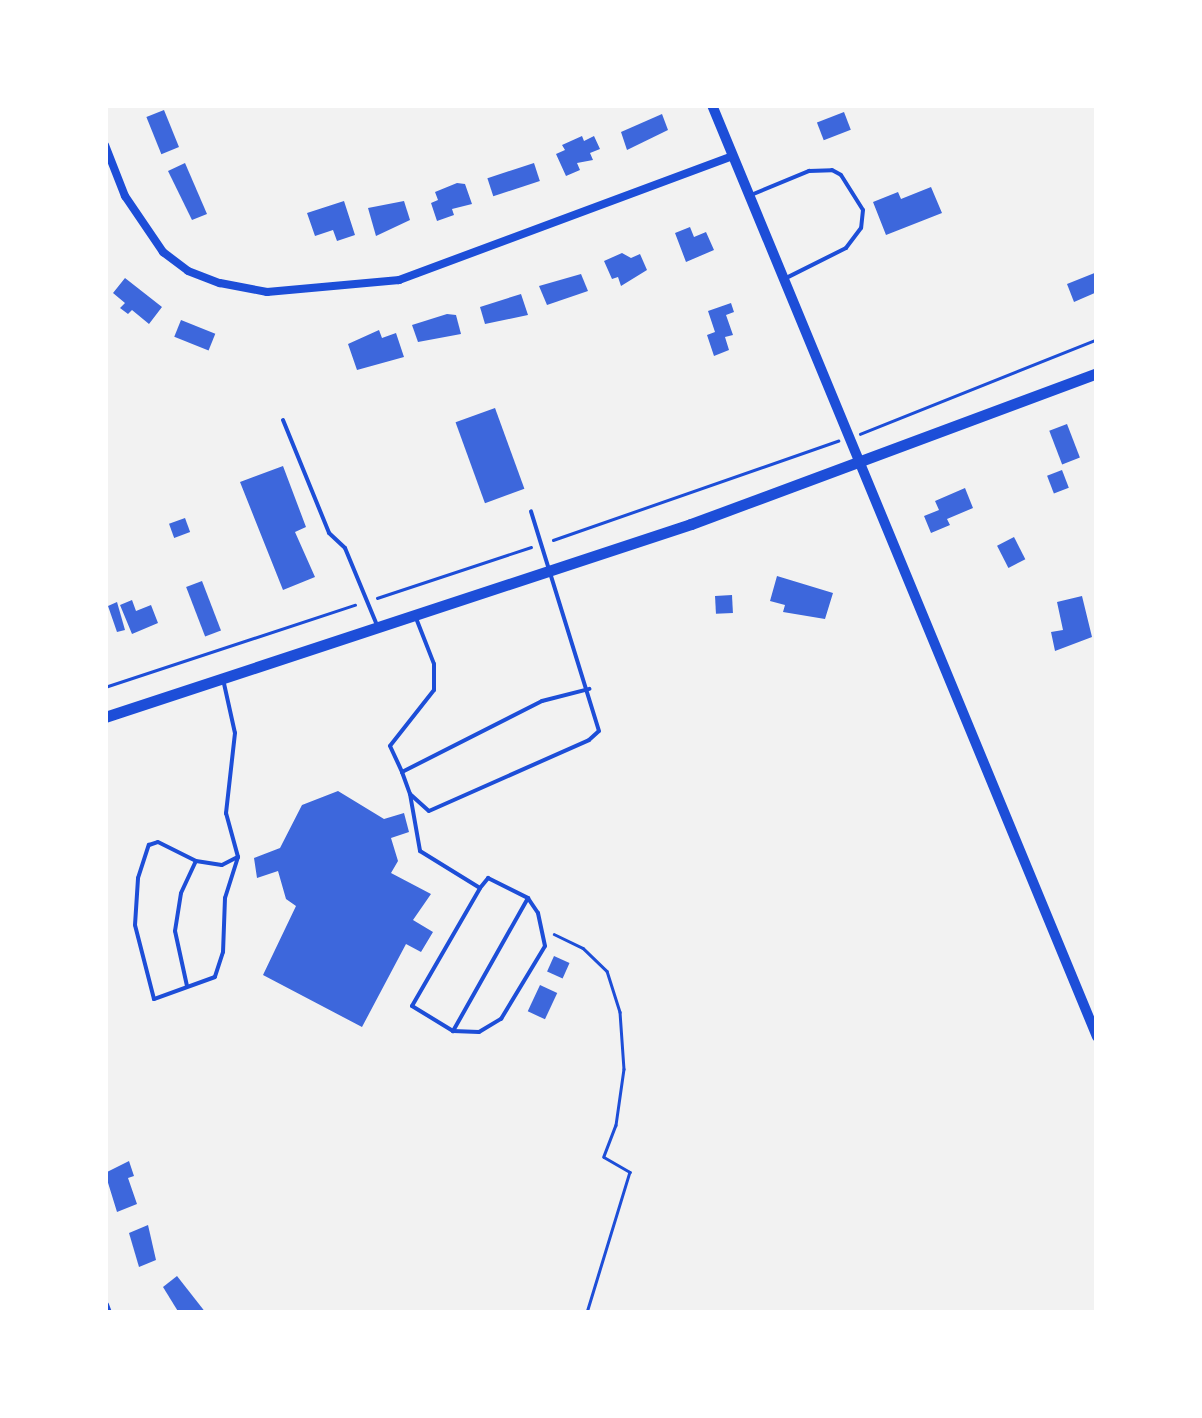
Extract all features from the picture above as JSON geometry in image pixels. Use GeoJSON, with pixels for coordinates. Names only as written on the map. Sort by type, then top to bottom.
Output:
{"type":"FeatureCollection","features":[{"type":"Feature","properties":{"kind":"main road"},"geometry":{"type":"LineString","coordinates":[[105,718],[416,616],[860,462],[1097,373]]}},
{"type":"Feature","properties":{"kind":"street"},"geometry":{"type":"LineString","coordinates":[[712,105],[1097,1037]]}},
{"type":"Feature","properties":{"kind":"street"},"geometry":{"type":"LineString","coordinates":[[105,144],[125,196],[163,252],[188,271],[220,283],[267,292],[398,280],[733,156]]}},
{"type":"Feature","properties":{"kind":"street"},"geometry":{"type":"LineString","coordinates":[[105,1304],[108,1313]]}},
{"type":"Feature","properties":{"kind":"lane"},"geometry":{"type":"LineString","coordinates":[[749,196],[809,171],[832,170],[841,175],[862,210],[861,228],[846,248],[783,278]]}},
{"type":"Feature","properties":{"kind":"lane"},"geometry":{"type":"LineString","coordinates":[[283,420],[329,532],[345,548],[377,627]]}},
{"type":"Feature","properties":{"kind":"lane"},"geometry":{"type":"LineString","coordinates":[[410,794],[429,811],[589,740],[599,730],[531,511]]}},
{"type":"Feature","properties":{"kind":"lane"},"geometry":{"type":"LineString","coordinates":[[416,616],[434,664],[434,690],[390,746],[410,794],[420,851],[480,888]]}},
{"type":"Feature","properties":{"kind":"lane"},"geometry":{"type":"LineString","coordinates":[[224,679],[235,733],[226,813],[238,856],[225,898],[223,952],[215,977],[154,1000],[135,925],[138,878],[149,845],[158,842],[196,861],[222,865],[238,856]]}},
{"type":"Feature","properties":{"kind":"lane"},"geometry":{"type":"LineString","coordinates":[[402,772],[542,701],[589,689]]}},
{"type":"Feature","properties":{"kind":"lane"},"geometry":{"type":"LineString","coordinates":[[188,987],[175,931],[181,894],[196,861]]}},
{"type":"Feature","properties":{"kind":"lane"},"geometry":{"type":"LineString","coordinates":[[488,878],[528,898],[545,946],[501,1019],[479,1032],[453,1031],[412,1006],[480,888],[488,878]]}},
{"type":"Feature","properties":{"kind":"lane"},"geometry":{"type":"LineString","coordinates":[[453,1031],[528,898]]}},
{"type":"Feature","properties":{"kind":"path"},"geometry":{"type":"LineString","coordinates":[[105,687],[848,438],[1097,340]]}},
{"type":"Feature","properties":{"kind":"path"},"geometry":{"type":"LineString","coordinates":[[542,934],[572,941],[607,971],[620,1012],[624,1068],[616,1125],[604,1157],[630,1172],[587,1313]]}},
{"type":"Feature","properties":{"kind":"building"},"geometry":{"type":"Polygon","coordinates":[[[164,110],[179,147],[161,154],[146,117],[164,110]]]}},
{"type":"Feature","properties":{"kind":"building"},"geometry":{"type":"Polygon","coordinates":[[[844,112],[851,130],[824,140],[817,122],[844,112]]]}},
{"type":"Feature","properties":{"kind":"building"},"geometry":{"type":"Polygon","coordinates":[[[662,114],[668,130],[627,150],[621,132],[662,114]]]}},
{"type":"Feature","properties":{"kind":"building"},"geometry":{"type":"Polygon","coordinates":[[[582,136],[584,141],[594,136],[600,149],[590,153],[593,160],[577,163],[580,170],[566,176],[556,154],[565,150],[562,145],[582,136]]]}},
{"type":"Feature","properties":{"kind":"building"},"geometry":{"type":"Polygon","coordinates":[[[185,163],[207,214],[192,220],[168,171],[185,163]]]}},
{"type":"Feature","properties":{"kind":"building"},"geometry":{"type":"Polygon","coordinates":[[[534,163],[540,181],[493,196],[487,178],[534,163]]]}},
{"type":"Feature","properties":{"kind":"building"},"geometry":{"type":"Polygon","coordinates":[[[457,183],[465,184],[472,204],[452,209],[454,215],[437,221],[431,203],[438,200],[435,192],[457,183]]]}},
{"type":"Feature","properties":{"kind":"building"},"geometry":{"type":"Polygon","coordinates":[[[931,187],[942,213],[886,235],[873,202],[898,192],[901,199],[931,187]]]}},
{"type":"Feature","properties":{"kind":"building"},"geometry":{"type":"Polygon","coordinates":[[[344,201],[355,235],[337,241],[333,230],[315,236],[307,213],[344,201]]]}},
{"type":"Feature","properties":{"kind":"building"},"geometry":{"type":"Polygon","coordinates":[[[404,201],[410,220],[376,236],[368,208],[404,201]]]}},
{"type":"Feature","properties":{"kind":"building"},"geometry":{"type":"Polygon","coordinates":[[[690,227],[694,237],[706,232],[714,250],[686,262],[675,233],[690,227]]]}},
{"type":"Feature","properties":{"kind":"building"},"geometry":{"type":"Polygon","coordinates":[[[622,253],[631,258],[640,254],[647,270],[621,286],[618,277],[612,279],[604,261],[622,253]]]}},
{"type":"Feature","properties":{"kind":"building"},"geometry":{"type":"Polygon","coordinates":[[[1097,272],[1097,292],[1074,302],[1067,284],[1097,272]]]}},
{"type":"Feature","properties":{"kind":"building"},"geometry":{"type":"Polygon","coordinates":[[[581,274],[588,291],[547,305],[539,286],[581,274]]]}},
{"type":"Feature","properties":{"kind":"building"},"geometry":{"type":"Polygon","coordinates":[[[125,278],[162,307],[149,324],[132,310],[128,314],[120,308],[125,303],[113,293],[125,278]]]}},
{"type":"Feature","properties":{"kind":"building"},"geometry":{"type":"Polygon","coordinates":[[[521,294],[528,315],[485,324],[480,307],[521,294]]]}},
{"type":"Feature","properties":{"kind":"building"},"geometry":{"type":"Polygon","coordinates":[[[731,303],[734,312],[726,315],[733,335],[725,337],[729,350],[714,356],[707,335],[715,332],[708,311],[731,303]]]}},
{"type":"Feature","properties":{"kind":"building"},"geometry":{"type":"Polygon","coordinates":[[[456,315],[461,334],[418,342],[412,325],[456,315]]]}},
{"type":"Feature","properties":{"kind":"building"},"geometry":{"type":"Polygon","coordinates":[[[181,320],[215,334],[209,351],[174,337],[181,320]]]}},
{"type":"Feature","properties":{"kind":"building"},"geometry":{"type":"Polygon","coordinates":[[[379,330],[382,338],[396,333],[404,357],[357,370],[348,344],[379,330]]]}},
{"type":"Feature","properties":{"kind":"building"},"geometry":{"type":"Polygon","coordinates":[[[495,408],[524,489],[485,503],[456,422],[495,408]]]}},
{"type":"Feature","properties":{"kind":"building"},"geometry":{"type":"Polygon","coordinates":[[[1067,424],[1080,458],[1062,464],[1049,431],[1067,424]]]}},
{"type":"Feature","properties":{"kind":"building"},"geometry":{"type":"Polygon","coordinates":[[[283,466],[306,527],[295,532],[315,577],[283,590],[240,482],[283,466]]]}},
{"type":"Feature","properties":{"kind":"building"},"geometry":{"type":"Polygon","coordinates":[[[1062,470],[1069,488],[1054,493],[1047,476],[1062,470]]]}},
{"type":"Feature","properties":{"kind":"building"},"geometry":{"type":"Polygon","coordinates":[[[965,488],[973,508],[947,519],[950,525],[931,533],[924,516],[939,510],[935,501],[965,488]]]}},
{"type":"Feature","properties":{"kind":"building"},"geometry":{"type":"Polygon","coordinates":[[[185,518],[190,532],[174,538],[169,524],[185,518]]]}},
{"type":"Feature","properties":{"kind":"building"},"geometry":{"type":"Polygon","coordinates":[[[1014,537],[1025,559],[1008,568],[997,546],[1014,537]]]}},
{"type":"Feature","properties":{"kind":"building"},"geometry":{"type":"Polygon","coordinates":[[[777,576],[833,593],[825,619],[783,612],[785,605],[770,601],[777,576]]]}},
{"type":"Feature","properties":{"kind":"building"},"geometry":{"type":"Polygon","coordinates":[[[202,581],[221,630],[205,637],[186,587],[202,581]]]}},
{"type":"Feature","properties":{"kind":"building"},"geometry":{"type":"Polygon","coordinates":[[[732,595],[733,613],[716,614],[715,596],[732,595]]]}},
{"type":"Feature","properties":{"kind":"building"},"geometry":{"type":"Polygon","coordinates":[[[1082,596],[1092,637],[1055,651],[1051,632],[1063,630],[1057,602],[1082,596]]]}},
{"type":"Feature","properties":{"kind":"building"},"geometry":{"type":"Polygon","coordinates":[[[132,600],[136,611],[151,605],[158,623],[132,634],[120,605],[132,600]]]}},
{"type":"Feature","properties":{"kind":"building"},"geometry":{"type":"Polygon","coordinates":[[[117,602],[125,630],[117,632],[108,606],[117,602]]]}},
{"type":"Feature","properties":{"kind":"building"},"geometry":{"type":"Polygon","coordinates":[[[338,791],[384,819],[404,813],[409,832],[391,838],[398,861],[391,873],[431,894],[413,920],[433,932],[421,952],[406,944],[362,1027],[263,975],[296,906],[286,899],[278,871],[257,878],[254,858],[280,848],[302,805],[338,791]]]}},
{"type":"Feature","properties":{"kind":"building"},"geometry":{"type":"Polygon","coordinates":[[[554,956],[570,963],[563,978],[547,972],[554,956]]]}},
{"type":"Feature","properties":{"kind":"building"},"geometry":{"type":"Polygon","coordinates":[[[540,985],[557,993],[545,1019],[528,1011],[540,985]]]}},
{"type":"Feature","properties":{"kind":"building"},"geometry":{"type":"Polygon","coordinates":[[[129,1161],[134,1176],[128,1178],[137,1204],[117,1212],[105,1173],[129,1161]]]}},
{"type":"Feature","properties":{"kind":"building"},"geometry":{"type":"Polygon","coordinates":[[[148,1225],[156,1260],[139,1267],[129,1233],[148,1225]]]}},
{"type":"Feature","properties":{"kind":"building"},"geometry":{"type":"Polygon","coordinates":[[[177,1276],[206,1313],[179,1313],[163,1287],[177,1276]]]}}]}
